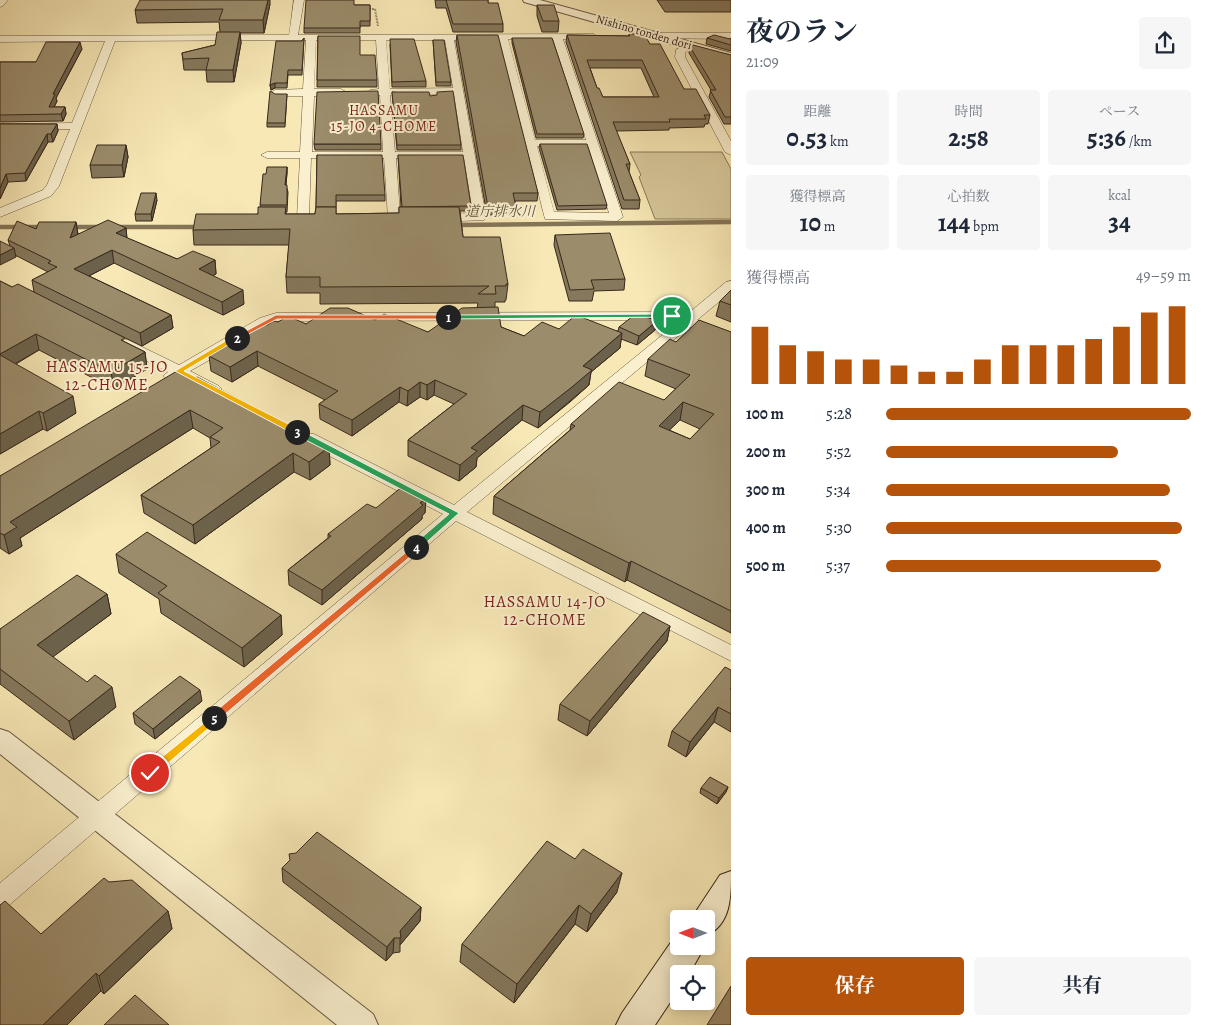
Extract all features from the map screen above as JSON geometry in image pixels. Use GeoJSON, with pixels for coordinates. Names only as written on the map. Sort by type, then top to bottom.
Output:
{"type":"FeatureCollection","features":[{"type":"Feature","properties":{"kind":"main road"},"geometry":{"type":"LineString","coordinates":[[714,910],[731,885]]}},
{"type":"Feature","properties":{"kind":"main road"},"geometry":{"type":"LineString","coordinates":[[634,1025],[682,955]]}},
{"type":"Feature","properties":{"kind":"street"},"geometry":{"type":"LineString","coordinates":[[0,4],[3,0]]}},
{"type":"Feature","properties":{"kind":"street"},"geometry":{"type":"LineString","coordinates":[[294,38],[299,0]]}},
{"type":"Feature","properties":{"kind":"street","name":"Nishino tonden dori"},"geometry":{"type":"LineString","coordinates":[[528,0],[731,57]]}},
{"type":"Feature","properties":{"kind":"street"},"geometry":{"type":"LineString","coordinates":[[0,39],[603,36]]}},
{"type":"Feature","properties":{"kind":"street"},"geometry":{"type":"LineString","coordinates":[[622,36],[731,36]]}},
{"type":"Feature","properties":{"kind":"street"},"geometry":{"type":"LineString","coordinates":[[381,37],[394,218],[480,217],[449,37]]}},
{"type":"Feature","properties":{"kind":"street"},"geometry":{"type":"LineString","coordinates":[[503,37],[550,216],[616,217],[557,37]]}},
{"type":"Feature","properties":{"kind":"street"},"geometry":{"type":"LineString","coordinates":[[286,218],[308,218],[306,155],[311,38]]}},
{"type":"Feature","properties":{"kind":"street"},"geometry":{"type":"LineString","coordinates":[[0,213],[47,193],[53,186],[111,39]]}},
{"type":"Feature","properties":{"kind":"street"},"geometry":{"type":"LineString","coordinates":[[688,45],[680,52],[680,57],[731,151]]}},
{"type":"Feature","properties":{"kind":"street"},"geometry":{"type":"LineString","coordinates":[[275,93],[459,91]]}},
{"type":"Feature","properties":{"kind":"street"},"geometry":{"type":"LineString","coordinates":[[0,127],[76,126]]}},
{"type":"Feature","properties":{"kind":"street"},"geometry":{"type":"LineString","coordinates":[[530,143],[591,143]]}},
{"type":"Feature","properties":{"kind":"street"},"geometry":{"type":"LineString","coordinates":[[267,155],[469,155]]}},
{"type":"Feature","properties":{"kind":"street"},"geometry":{"type":"LineString","coordinates":[[0,898],[455,513],[731,285]]}},
{"type":"Feature","properties":{"kind":"street"},"geometry":{"type":"LineString","coordinates":[[162,381],[276,317],[672,316],[731,337]]}},
{"type":"Feature","properties":{"kind":"street"},"geometry":{"type":"LineString","coordinates":[[107,335],[228,396]]}},
{"type":"Feature","properties":{"kind":"street"},"geometry":{"type":"LineString","coordinates":[[298,432],[731,654]]}},
{"type":"Feature","properties":{"kind":"street"},"geometry":{"type":"LineString","coordinates":[[0,739],[362,1025]]}},
{"type":"Feature","properties":{"kind":"path"},"geometry":{"type":"LineString","coordinates":[[366,9],[375,9],[381,37]]}},
{"type":"Feature","properties":{"kind":"shaded area"},"geometry":{"type":"Polygon","coordinates":[[[630,152],[722,152],[731,169],[731,219],[655,219],[639,177],[641,175],[630,152]]]}},
{"type":"Feature","properties":{"kind":"building"},"geometry":{"type":"Polygon","coordinates":[[[140,0],[268,0],[263,20],[219,20],[223,9],[135,10],[140,0]]]}},
{"type":"Feature","properties":{"kind":"building"},"geometry":{"type":"Polygon","coordinates":[[[306,0],[354,0],[354,5],[370,5],[370,21],[360,21],[360,28],[304,28],[306,0]]]}},
{"type":"Feature","properties":{"kind":"building"},"geometry":{"type":"Polygon","coordinates":[[[446,0],[488,0],[488,3],[498,3],[503,24],[453,24],[446,0]]]}},
{"type":"Feature","properties":{"kind":"building"},"geometry":{"type":"Polygon","coordinates":[[[537,5],[554,5],[559,21],[543,21],[537,5]]]}},
{"type":"Feature","properties":{"kind":"building"},"geometry":{"type":"Polygon","coordinates":[[[217,32],[240,32],[233,70],[206,70],[209,58],[183,59],[182,53],[215,45],[217,32]]]}},
{"type":"Feature","properties":{"kind":"building"},"geometry":{"type":"Polygon","coordinates":[[[629,34],[644,34],[650,44],[660,44],[684,89],[696,89],[710,115],[704,115],[706,119],[669,119],[670,122],[613,122],[630,164],[626,164],[640,200],[624,200],[567,35],[630,36],[629,34]],[[587,60],[597,88],[599,88],[603,97],[659,97],[642,60],[587,60]]]}},
{"type":"Feature","properties":{"kind":"building"},"geometry":{"type":"Polygon","coordinates":[[[457,35],[498,35],[538,193],[513,193],[516,207],[488,207],[457,35]]]}},
{"type":"Feature","properties":{"kind":"building"},"geometry":{"type":"Polygon","coordinates":[[[714,35],[731,38],[731,45],[707,38],[714,35]]]}},
{"type":"Feature","properties":{"kind":"building"},"geometry":{"type":"Polygon","coordinates":[[[318,36],[360,36],[360,55],[375,55],[377,80],[317,80],[318,36]]]}},
{"type":"Feature","properties":{"kind":"building"},"geometry":{"type":"Polygon","coordinates":[[[304,38],[302,70],[288,70],[287,83],[270,85],[276,41],[302,41],[304,38]]]}},
{"type":"Feature","properties":{"kind":"building"},"geometry":{"type":"Polygon","coordinates":[[[512,38],[552,38],[584,134],[537,134],[512,38]]]}},
{"type":"Feature","properties":{"kind":"building"},"geometry":{"type":"Polygon","coordinates":[[[390,39],[414,39],[426,81],[392,82],[390,39]]]}},
{"type":"Feature","properties":{"kind":"building"},"geometry":{"type":"Polygon","coordinates":[[[433,40],[444,40],[451,82],[436,82],[433,40]]]}},
{"type":"Feature","properties":{"kind":"building"},"geometry":{"type":"Polygon","coordinates":[[[46,42],[80,42],[53,94],[55,94],[49,107],[65,107],[61,114],[0,115],[0,62],[36,62],[46,42]]]}},
{"type":"Feature","properties":{"kind":"building"},"geometry":{"type":"Polygon","coordinates":[[[693,45],[731,55],[731,117],[725,117],[710,90],[716,90],[690,47],[693,45]]]}},
{"type":"Feature","properties":{"kind":"building"},"geometry":{"type":"Polygon","coordinates":[[[270,91],[275,94],[287,94],[285,123],[267,123],[270,91]]]}},
{"type":"Feature","properties":{"kind":"building"},"geometry":{"type":"Polygon","coordinates":[[[378,91],[381,144],[314,144],[317,92],[378,91]]]}},
{"type":"Feature","properties":{"kind":"building"},"geometry":{"type":"Polygon","coordinates":[[[453,91],[461,145],[397,145],[392,92],[429,92],[430,96],[437,95],[437,92],[453,91]]]}},
{"type":"Feature","properties":{"kind":"building"},"geometry":{"type":"Polygon","coordinates":[[[0,124],[57,124],[51,134],[47,134],[25,173],[6,174],[0,188],[0,124]]]}},
{"type":"Feature","properties":{"kind":"building"},"geometry":{"type":"Polygon","coordinates":[[[540,144],[587,144],[607,205],[558,206],[540,144]]]}},
{"type":"Feature","properties":{"kind":"building"},"geometry":{"type":"Polygon","coordinates":[[[97,145],[126,145],[122,165],[90,165],[97,145]]]}},
{"type":"Feature","properties":{"kind":"building"},"geometry":{"type":"Polygon","coordinates":[[[317,155],[382,155],[385,195],[336,195],[336,207],[316,207],[317,155]]]}},
{"type":"Feature","properties":{"kind":"building"},"geometry":{"type":"Polygon","coordinates":[[[398,155],[463,155],[471,206],[402,207],[398,155]]]}},
{"type":"Feature","properties":{"kind":"building"},"geometry":{"type":"Polygon","coordinates":[[[267,167],[287,167],[285,185],[287,185],[287,205],[260,205],[263,174],[266,174],[267,167]]]}},
{"type":"Feature","properties":{"kind":"building"},"geometry":{"type":"Polygon","coordinates":[[[141,193],[156,193],[151,214],[135,214],[141,193]]]}},
{"type":"Feature","properties":{"kind":"building"},"geometry":{"type":"Polygon","coordinates":[[[258,207],[286,207],[285,214],[315,214],[316,207],[336,207],[336,214],[399,213],[399,207],[459,207],[463,237],[500,237],[508,284],[506,286],[495,286],[496,294],[478,294],[489,286],[320,287],[320,277],[286,277],[290,229],[193,230],[196,214],[258,214],[258,207]]]}},
{"type":"Feature","properties":{"kind":"building"},"geometry":{"type":"Polygon","coordinates":[[[108,220],[126,228],[116,233],[177,259],[193,251],[215,260],[199,269],[243,290],[222,302],[112,250],[74,269],[171,315],[140,333],[32,280],[57,267],[48,263],[51,261],[8,240],[17,221],[36,229],[39,222],[76,222],[70,238],[108,220]]]}},
{"type":"Feature","properties":{"kind":"building"},"geometry":{"type":"Polygon","coordinates":[[[610,233],[625,279],[591,280],[594,289],[570,290],[555,235],[610,233]]]}},
{"type":"Feature","properties":{"kind":"building"},"geometry":{"type":"Polygon","coordinates":[[[0,241],[14,248],[0,255],[0,241]]]}},
{"type":"Feature","properties":{"kind":"building"},"geometry":{"type":"Polygon","coordinates":[[[0,281],[12,287],[18,284],[125,338],[121,340],[145,352],[111,372],[36,334],[0,354],[0,281]]]}},
{"type":"Feature","properties":{"kind":"building"},"geometry":{"type":"Polygon","coordinates":[[[731,290],[731,305],[720,301],[731,290]]]}},
{"type":"Feature","properties":{"kind":"building"},"geometry":{"type":"Polygon","coordinates":[[[498,307],[501,327],[524,336],[542,322],[559,329],[576,315],[622,333],[583,366],[592,370],[572,387],[540,412],[523,405],[471,448],[477,451],[460,465],[408,440],[467,394],[435,380],[427,385],[420,382],[408,391],[400,387],[352,420],[319,404],[338,391],[257,351],[230,367],[209,356],[264,324],[267,325],[274,321],[278,322],[288,316],[306,324],[330,308],[348,308],[375,320],[384,314],[428,332],[462,308],[498,307]]]}},
{"type":"Feature","properties":{"kind":"building"},"geometry":{"type":"Polygon","coordinates":[[[633,316],[644,316],[657,321],[639,336],[619,327],[633,316]]]}},
{"type":"Feature","properties":{"kind":"building"},"geometry":{"type":"Polygon","coordinates":[[[699,320],[731,332],[731,611],[494,496],[575,426],[571,424],[619,382],[664,400],[690,375],[648,359],[670,339],[676,342],[699,320]],[[683,402],[659,426],[690,439],[714,414],[683,402]]]}},
{"type":"Feature","properties":{"kind":"building"},"geometry":{"type":"Polygon","coordinates":[[[0,355],[73,396],[43,413],[39,411],[0,434],[0,355]]]}},
{"type":"Feature","properties":{"kind":"building"},"geometry":{"type":"Polygon","coordinates":[[[177,371],[193,379],[197,377],[329,447],[309,462],[293,453],[193,525],[141,495],[220,442],[210,437],[223,428],[190,410],[10,522],[17,527],[4,535],[0,533],[0,476],[177,371]]]}},
{"type":"Feature","properties":{"kind":"building"},"geometry":{"type":"Polygon","coordinates":[[[403,486],[426,498],[420,503],[423,505],[322,590],[288,570],[331,536],[328,534],[367,504],[376,508],[403,486]]]}},
{"type":"Feature","properties":{"kind":"building"},"geometry":{"type":"Polygon","coordinates":[[[147,532],[281,615],[242,648],[158,593],[167,586],[116,554],[147,532]]]}},
{"type":"Feature","properties":{"kind":"building"},"geometry":{"type":"Polygon","coordinates":[[[77,575],[107,594],[37,645],[87,682],[95,675],[112,687],[69,721],[0,669],[0,629],[77,575]]]}},
{"type":"Feature","properties":{"kind":"building"},"geometry":{"type":"Polygon","coordinates":[[[643,612],[670,626],[590,721],[560,704],[643,612]]]}},
{"type":"Feature","properties":{"kind":"building"},"geometry":{"type":"Polygon","coordinates":[[[725,667],[731,670],[731,714],[718,707],[690,742],[672,731],[725,667]]]}},
{"type":"Feature","properties":{"kind":"building"},"geometry":{"type":"Polygon","coordinates":[[[180,676],[200,690],[153,729],[133,713],[180,676]]]}},
{"type":"Feature","properties":{"kind":"building"},"geometry":{"type":"Polygon","coordinates":[[[710,777],[728,787],[719,798],[701,788],[710,777]]]}},
{"type":"Feature","properties":{"kind":"building"},"geometry":{"type":"Polygon","coordinates":[[[317,832],[421,907],[400,931],[401,938],[394,938],[387,947],[282,868],[290,860],[289,854],[296,853],[317,832]]]}},
{"type":"Feature","properties":{"kind":"building"},"geometry":{"type":"Polygon","coordinates":[[[547,841],[575,859],[583,849],[622,873],[591,914],[579,905],[517,984],[462,944],[547,841]]]}},
{"type":"Feature","properties":{"kind":"building"},"geometry":{"type":"Polygon","coordinates":[[[104,878],[109,882],[132,880],[168,911],[99,976],[96,973],[43,1025],[0,1025],[0,905],[5,901],[41,934],[104,878]]]}},
{"type":"Feature","properties":{"kind":"building"},"geometry":{"type":"Polygon","coordinates":[[[731,986],[731,1025],[707,1025],[731,986]]]}},
{"type":"Feature","properties":{"kind":"building"},"geometry":{"type":"Polygon","coordinates":[[[135,995],[169,1025],[104,1025],[135,995]]]}},
{"type":"Feature","properties":{"kind":"waterway","name":"道庁排水川"},"geometry":{"type":"LineString","coordinates":[[456,225],[731,222]]}},
{"type":"Feature","properties":{"kind":"waterway","name":"道庁排水川"},"geometry":{"type":"LineString","coordinates":[[0,227],[44,227]]}},
{"type":"Feature","properties":{"kind":"waterway","name":"道庁排水川"},"geometry":{"type":"LineString","coordinates":[[71,227],[99,227]]}},
{"type":"Feature","properties":{"kind":"waterway","name":"道庁排水川"},"geometry":{"type":"LineString","coordinates":[[116,227],[199,227]]}},
{"type":"Feature","properties":{"kind":"district","name":"HASSAMU 15-JO 4-CHOME"},"geometry":{"type":"Point","coordinates":[384,118]}},
{"type":"Feature","properties":{"kind":"district","name":"HASSAMU 15-JO 12-CHOME"},"geometry":{"type":"Point","coordinates":[107,376]}},
{"type":"Feature","properties":{"kind":"district","name":"HASSAMU 14-JO 12-CHOME"},"geometry":{"type":"Point","coordinates":[545,611]}},
{"type":"Feature","properties":{"kind":"route"},"geometry":{"type":"LineString","coordinates":[[150,773],[455,513],[179,371],[276,317],[672,316]]}}]}
